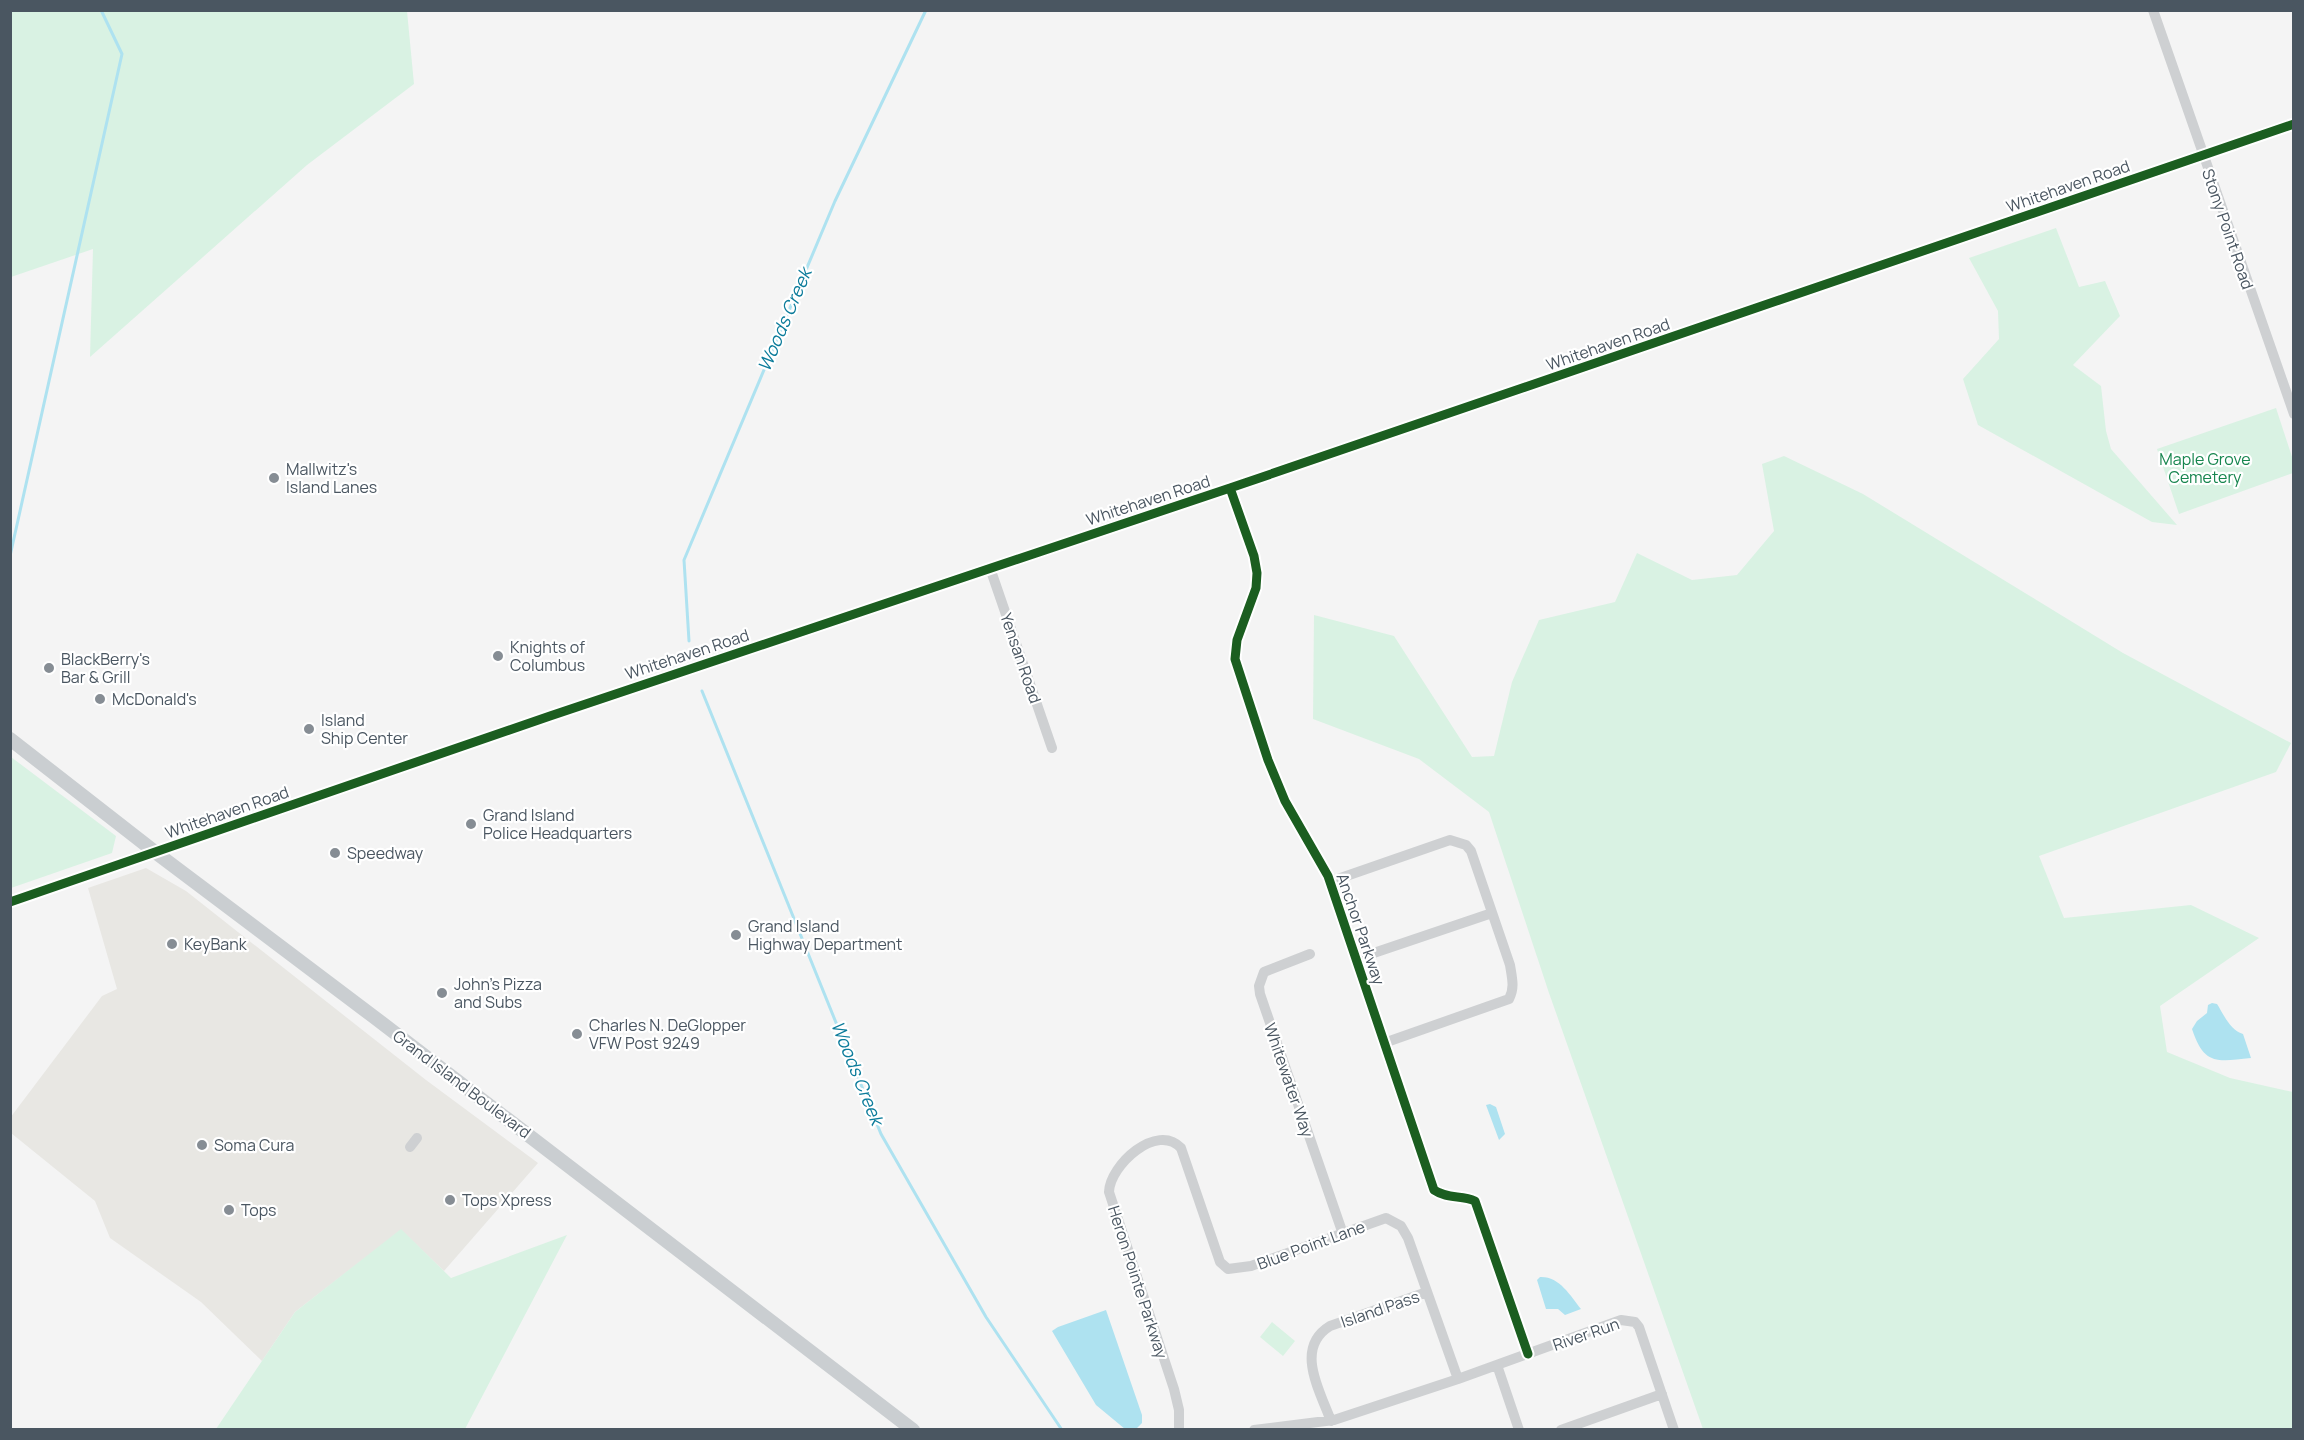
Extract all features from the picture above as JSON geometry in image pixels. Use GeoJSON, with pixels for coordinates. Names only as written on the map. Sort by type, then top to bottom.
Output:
{"type":"FeatureCollection","features":[{"type":"Feature","properties":{"kind":"main road","name":"Grand Island Boulevard"},"geometry":{"type":"LineString","coordinates":[[10,739],[154,852],[374,1017],[913,1430]]}},
{"type":"Feature","properties":{"kind":"street","name":"Stony Point Road"},"geometry":{"type":"LineString","coordinates":[[2153,10],[2294,414]]}},
{"type":"Feature","properties":{"kind":"street","name":"Whitehaven Road"},"geometry":{"type":"LineString","coordinates":[[10,902],[550,716],[1230,488],[2294,124]]}},
{"type":"Feature","properties":{"kind":"street","name":"Anchor Parkway"},"geometry":{"type":"LineString","coordinates":[[1230,488],[1254,556],[1257,573],[1256,588],[1237,640],[1235,659],[1268,760],[1285,801],[1329,882],[1434,1190],[1441,1195],[1467,1198],[1475,1202],[1528,1354]]}},
{"type":"Feature","properties":{"kind":"street","name":"Yensan Road"},"geometry":{"type":"LineString","coordinates":[[990,568],[1052,748]]}},
{"type":"Feature","properties":{"kind":"street"},"geometry":{"type":"LineString","coordinates":[[1329,882],[1450,840],[1466,845],[1471,851],[1513,982],[1513,992],[1509,999],[1384,1043]]}},
{"type":"Feature","properties":{"kind":"street"},"geometry":{"type":"LineString","coordinates":[[1356,959],[1492,913]]}},
{"type":"Feature","properties":{"kind":"street","name":"Whitewater Way"},"geometry":{"type":"LineString","coordinates":[[1310,954],[1264,972],[1259,986],[1343,1234]]}},
{"type":"Feature","properties":{"kind":"street","name":"Blue Point Lane"},"geometry":{"type":"LineString","coordinates":[[1143,1146],[1168,1140],[1181,1148],[1220,1262],[1228,1269],[1251,1266],[1386,1218],[1395,1222],[1404,1230],[1408,1238],[1458,1379]]}},
{"type":"Feature","properties":{"kind":"street","name":"Heron Pointe Parkway"},"geometry":{"type":"LineString","coordinates":[[1143,1146],[1124,1160],[1115,1172],[1109,1183],[1109,1192],[1174,1389],[1179,1410],[1179,1430]]}},
{"type":"Feature","properties":{"kind":"street","name":"Island Pass"},"geometry":{"type":"LineString","coordinates":[[1330,1421],[1310,1361],[1313,1344],[1318,1336],[1330,1326],[1427,1292]]}},
{"type":"Feature","properties":{"kind":"street","name":"River Run"},"geometry":{"type":"LineString","coordinates":[[1254,1430],[1330,1421],[1458,1379],[1621,1320],[1635,1322],[1639,1327],[1674,1430]]}},
{"type":"Feature","properties":{"kind":"street"},"geometry":{"type":"LineString","coordinates":[[1497,1365],[1519,1430]]}},
{"type":"Feature","properties":{"kind":"street"},"geometry":{"type":"LineString","coordinates":[[1561,1430],[1662,1394]]}},
{"type":"Feature","properties":{"kind":"shaded area"},"geometry":{"type":"Polygon","coordinates":[[[146,868],[186,891],[426,1080],[538,1163],[444,1271],[401,1230],[295,1312],[262,1361],[201,1302],[110,1238],[95,1201],[11,1133],[10,1118],[102,996],[117,989],[88,888],[146,868]]]}},
{"type":"Feature","properties":{"kind":"green space"},"geometry":{"type":"Polygon","coordinates":[[[10,11],[407,11],[414,84],[307,165],[90,357],[93,249],[11,277],[10,11]]]}},
{"type":"Feature","properties":{"kind":"green space"},"geometry":{"type":"Polygon","coordinates":[[[2056,228],[2079,287],[2105,281],[2120,316],[2073,365],[2101,386],[2106,431],[2111,449],[2177,525],[2152,522],[1978,425],[1963,379],[1999,339],[1998,311],[1969,258],[2056,228]]]}},
{"type":"Feature","properties":{"kind":"green space","name":"Maple Grove Cemetery"},"geometry":{"type":"Polygon","coordinates":[[[2276,408],[2293,460],[2293,473],[2179,514],[2157,449],[2276,408]]]}},
{"type":"Feature","properties":{"kind":"green space"},"geometry":{"type":"Polygon","coordinates":[[[1784,456],[1863,494],[2123,653],[2291,743],[2276,772],[2039,856],[2064,918],[2191,905],[2259,938],[2160,1006],[2167,1052],[2230,1078],[2293,1092],[2293,1429],[1703,1429],[1549,993],[1489,812],[1419,759],[1313,719],[1314,615],[1394,636],[1472,757],[1494,756],[1512,682],[1539,620],[1615,602],[1637,553],[1692,580],[1737,575],[1774,531],[1762,464],[1784,456]]]}},
{"type":"Feature","properties":{"kind":"green space"},"geometry":{"type":"Polygon","coordinates":[[[11,757],[116,836],[112,853],[11,888],[11,757]]]}},
{"type":"Feature","properties":{"kind":"green space"},"geometry":{"type":"Polygon","coordinates":[[[401,1229],[451,1278],[567,1235],[465,1429],[216,1429],[295,1312],[401,1229]]]}},
{"type":"Feature","properties":{"kind":"green space"},"geometry":{"type":"Polygon","coordinates":[[[1272,1322],[1295,1341],[1283,1356],[1260,1337],[1272,1322]]]}},
{"type":"Feature","properties":{"kind":"water"},"geometry":{"type":"Polygon","coordinates":[[[2217,1004],[2231,1026],[2243,1034],[2251,1058],[2220,1060],[2207,1055],[2201,1049],[2192,1029],[2197,1021],[2207,1013],[2208,1005],[2217,1004]]]}},
{"type":"Feature","properties":{"kind":"water"},"geometry":{"type":"Polygon","coordinates":[[[1486,1105],[1496,1107],[1505,1134],[1499,1140],[1486,1105]]]}},
{"type":"Feature","properties":{"kind":"water"},"geometry":{"type":"Polygon","coordinates":[[[1540,1277],[1558,1283],[1581,1309],[1565,1315],[1558,1309],[1546,1309],[1537,1280],[1540,1277]]]}},
{"type":"Feature","properties":{"kind":"water"},"geometry":{"type":"Polygon","coordinates":[[[1106,1310],[1142,1415],[1142,1423],[1136,1429],[1125,1429],[1096,1405],[1052,1331],[1106,1310]]]}},
{"type":"Feature","properties":{"kind":"waterway"},"geometry":{"type":"LineString","coordinates":[[10,556],[122,54],[101,10]]}},
{"type":"Feature","properties":{"kind":"waterway","name":"Woods Creek"},"geometry":{"type":"LineString","coordinates":[[689,641],[684,560],[835,201],[926,10]]}},
{"type":"Feature","properties":{"kind":"waterway","name":"Woods Creek"},"geometry":{"type":"LineString","coordinates":[[702,691],[881,1134],[986,1317],[1062,1430]]}},
{"type":"Feature","properties":{"kind":"cycle path"},"geometry":{"type":"LineString","coordinates":[[10,902],[550,716],[1230,488],[2294,124]]}},
{"type":"Feature","properties":{"kind":"cycle path"},"geometry":{"type":"LineString","coordinates":[[1230,488],[1254,556],[1257,573],[1256,588],[1237,640],[1235,659],[1268,760],[1285,801],[1328,876],[1434,1190],[1444,1195],[1475,1201],[1528,1354]]}},
{"type":"Feature","properties":{"kind":"place","name":"Mallwitz's Island Lanes"},"geometry":{"type":"Point","coordinates":[274,478]}},
{"type":"Feature","properties":{"kind":"place","name":"Knights of Columbus"},"geometry":{"type":"Point","coordinates":[498,656]}},
{"type":"Feature","properties":{"kind":"place","name":"BlackBerry's Bar & Grill"},"geometry":{"type":"Point","coordinates":[49,668]}},
{"type":"Feature","properties":{"kind":"place","name":"McDonald's"},"geometry":{"type":"Point","coordinates":[100,699]}},
{"type":"Feature","properties":{"kind":"place","name":"Island Ship Center"},"geometry":{"type":"Point","coordinates":[309,729]}},
{"type":"Feature","properties":{"kind":"place","name":"Grand Island Police Headquarters"},"geometry":{"type":"Point","coordinates":[471,824]}},
{"type":"Feature","properties":{"kind":"place","name":"Speedway"},"geometry":{"type":"Point","coordinates":[335,853]}},
{"type":"Feature","properties":{"kind":"place","name":"Grand Island Highway Department"},"geometry":{"type":"Point","coordinates":[736,935]}},
{"type":"Feature","properties":{"kind":"place","name":"KeyBank"},"geometry":{"type":"Point","coordinates":[172,944]}},
{"type":"Feature","properties":{"kind":"place","name":"John's Pizza and Subs"},"geometry":{"type":"Point","coordinates":[442,993]}},
{"type":"Feature","properties":{"kind":"place","name":"Charles N. DeGlopper VFW Post 9249"},"geometry":{"type":"Point","coordinates":[577,1034]}},
{"type":"Feature","properties":{"kind":"place","name":"Soma Cura"},"geometry":{"type":"Point","coordinates":[202,1145]}},
{"type":"Feature","properties":{"kind":"place","name":"Tops Xpress"},"geometry":{"type":"Point","coordinates":[450,1200]}},
{"type":"Feature","properties":{"kind":"place","name":"Tops"},"geometry":{"type":"Point","coordinates":[229,1210]}}]}
